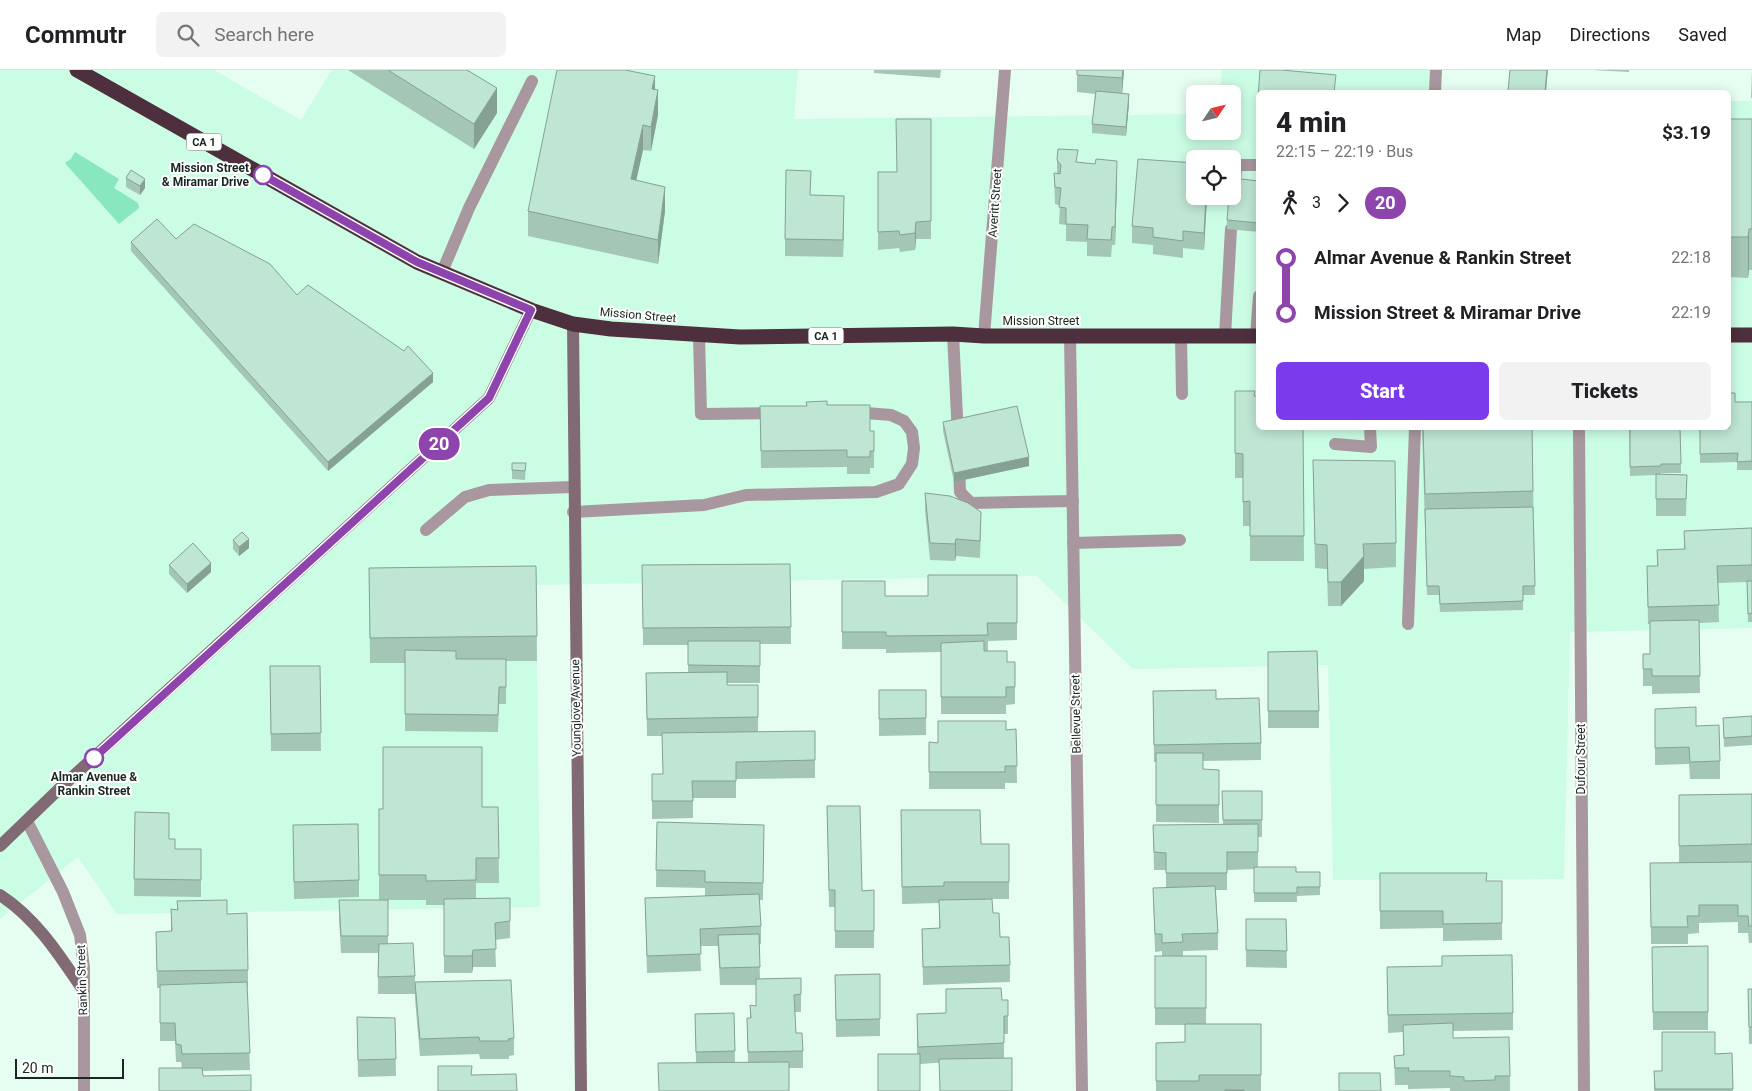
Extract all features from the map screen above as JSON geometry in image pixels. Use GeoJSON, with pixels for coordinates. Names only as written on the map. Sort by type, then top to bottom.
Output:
{"type":"FeatureCollection","features":[{"type":"Feature","properties":{"kind":"highway","name":"Mission Street"},"geometry":{"type":"LineString","coordinates":[[76,70],[417,262],[531,310],[573,324],[699,336],[953,334],[984,336],[1256,336]]}},
{"type":"Feature","properties":{"kind":"highway"},"geometry":{"type":"LineString","coordinates":[[1731,335],[1752,335]]}},
{"type":"Feature","properties":{"kind":"street","name":"Averitt Street"},"geometry":{"type":"LineString","coordinates":[[984,336],[1005,70]]}},
{"type":"Feature","properties":{"kind":"street"},"geometry":{"type":"LineString","coordinates":[[1435,90],[1436,70]]}},
{"type":"Feature","properties":{"kind":"street"},"geometry":{"type":"LineString","coordinates":[[442,272],[468,208],[532,80]]}},
{"type":"Feature","properties":{"kind":"street"},"geometry":{"type":"LineString","coordinates":[[1241,165],[1256,165]]}},
{"type":"Feature","properties":{"kind":"street"},"geometry":{"type":"LineString","coordinates":[[1225,336],[1231,229]]}},
{"type":"Feature","properties":{"kind":"street"},"geometry":{"type":"LineString","coordinates":[[0,846],[58,790],[489,398],[531,310]]}},
{"type":"Feature","properties":{"kind":"street","name":"Younglove Avenue"},"geometry":{"type":"LineString","coordinates":[[573,324],[573,487],[581,1091]]}},
{"type":"Feature","properties":{"kind":"street"},"geometry":{"type":"LineString","coordinates":[[953,334],[960,492],[971,503],[1072,501]]}},
{"type":"Feature","properties":{"kind":"street"},"geometry":{"type":"LineString","coordinates":[[699,336],[701,414],[785,413]]}},
{"type":"Feature","properties":{"kind":"street","name":"Bellevue Street"},"geometry":{"type":"LineString","coordinates":[[1070,336],[1082,1091]]}},
{"type":"Feature","properties":{"kind":"street"},"geometry":{"type":"LineString","coordinates":[[1181,336],[1182,394]]}},
{"type":"Feature","properties":{"kind":"street"},"geometry":{"type":"LineString","coordinates":[[574,512],[704,505],[746,495],[876,492],[899,484],[912,464],[914,448],[912,432],[904,421],[892,415],[869,412],[841,412]]}},
{"type":"Feature","properties":{"kind":"street"},"geometry":{"type":"LineString","coordinates":[[1335,444],[1371,447],[1370,430]]}},
{"type":"Feature","properties":{"kind":"street"},"geometry":{"type":"LineString","coordinates":[[1408,624],[1415,430]]}},
{"type":"Feature","properties":{"kind":"street","name":"Dufour Street"},"geometry":{"type":"LineString","coordinates":[[1579,430],[1584,1091]]}},
{"type":"Feature","properties":{"kind":"street"},"geometry":{"type":"LineString","coordinates":[[426,530],[465,497],[489,490],[573,487]]}},
{"type":"Feature","properties":{"kind":"street"},"geometry":{"type":"LineString","coordinates":[[1074,543],[1180,540]]}},
{"type":"Feature","properties":{"kind":"street","name":"Rankin Street"},"geometry":{"type":"LineString","coordinates":[[27,821],[63,892],[80,935],[84,968],[84,1091]]}},
{"type":"Feature","properties":{"kind":"street"},"geometry":{"type":"LineString","coordinates":[[0,895],[31,922],[52,946],[83,990]]}},
{"type":"Feature","properties":{"kind":"shaded area"},"geometry":{"type":"Polygon","coordinates":[[[0,70],[214,70],[301,120],[332,70],[798,70],[794,119],[1186,114],[1186,140],[1241,140],[1241,85],[1221,85],[1222,70],[1431,70],[1429,90],[1256,90],[1256,430],[1731,430],[1731,101],[1752,101],[1752,628],[1570,632],[1564,879],[1333,880],[1328,665],[1133,669],[1037,576],[536,585],[540,907],[117,914],[78,857],[0,919],[0,70]]]}},
{"type":"Feature","properties":{"kind":"green space"},"geometry":{"type":"Polygon","coordinates":[[[75,152],[119,179],[114,188],[138,203],[139,208],[119,224],[65,163],[71,159],[75,152]]]}},
{"type":"Feature","properties":{"kind":"building"},"geometry":{"type":"Polygon","coordinates":[[[388,70],[467,70],[497,88],[474,124],[388,70]]]}},
{"type":"Feature","properties":{"kind":"building"},"geometry":{"type":"Polygon","coordinates":[[[557,70],[625,70],[655,76],[652,89],[658,90],[651,127],[643,125],[631,179],[665,187],[658,240],[528,211],[557,70]]]}},
{"type":"Feature","properties":{"kind":"building"},"geometry":{"type":"Polygon","coordinates":[[[1077,70],[1123,70],[1122,78],[1077,75],[1077,70]]]}},
{"type":"Feature","properties":{"kind":"building"},"geometry":{"type":"Polygon","coordinates":[[[1260,70],[1336,75],[1334,90],[1259,90],[1260,70]]]}},
{"type":"Feature","properties":{"kind":"building"},"geometry":{"type":"Polygon","coordinates":[[[1510,70],[1547,70],[1545,90],[1508,90],[1510,70]]]}},
{"type":"Feature","properties":{"kind":"building"},"geometry":{"type":"Polygon","coordinates":[[[1096,91],[1129,94],[1126,127],[1092,124],[1096,91]]]}},
{"type":"Feature","properties":{"kind":"building"},"geometry":{"type":"Polygon","coordinates":[[[896,119],[931,119],[931,221],[916,222],[915,233],[900,235],[899,231],[878,232],[878,172],[897,172],[896,119]]]}},
{"type":"Feature","properties":{"kind":"building"},"geometry":{"type":"Polygon","coordinates":[[[1731,119],[1752,119],[1752,229],[1749,229],[1748,237],[1731,237],[1731,119]]]}},
{"type":"Feature","properties":{"kind":"building"},"geometry":{"type":"Polygon","coordinates":[[[1058,149],[1078,150],[1076,162],[1095,164],[1096,159],[1117,161],[1115,227],[1112,227],[1111,240],[1087,239],[1088,225],[1066,224],[1066,208],[1059,207],[1061,188],[1055,187],[1054,173],[1060,174],[1061,165],[1057,160],[1058,149]]]}},
{"type":"Feature","properties":{"kind":"building"},"geometry":{"type":"Polygon","coordinates":[[[1138,159],[1186,162],[1186,205],[1206,205],[1204,233],[1183,231],[1183,241],[1153,237],[1153,228],[1132,226],[1138,159]]]}},
{"type":"Feature","properties":{"kind":"building"},"geometry":{"type":"Polygon","coordinates":[[[131,170],[145,179],[140,186],[126,178],[131,170]]]}},
{"type":"Feature","properties":{"kind":"building"},"geometry":{"type":"Polygon","coordinates":[[[786,170],[811,171],[810,195],[844,196],[843,240],[785,239],[786,170]]]}},
{"type":"Feature","properties":{"kind":"building"},"geometry":{"type":"Polygon","coordinates":[[[1241,179],[1256,181],[1256,223],[1227,220],[1228,205],[1241,205],[1241,179]]]}},
{"type":"Feature","properties":{"kind":"building"},"geometry":{"type":"Polygon","coordinates":[[[157,219],[176,239],[194,224],[270,264],[297,295],[308,285],[404,351],[408,346],[433,373],[328,462],[131,242],[157,219]]]}},
{"type":"Feature","properties":{"kind":"building"},"geometry":{"type":"Polygon","coordinates":[[[1235,391],[1255,391],[1256,430],[1303,430],[1304,536],[1250,536],[1250,501],[1243,502],[1243,454],[1235,453],[1235,391]]]}},
{"type":"Feature","properties":{"kind":"building"},"geometry":{"type":"Polygon","coordinates":[[[1731,393],[1735,393],[1735,402],[1752,402],[1752,461],[1737,462],[1738,453],[1700,454],[1700,430],[1731,430],[1731,393]]]}},
{"type":"Feature","properties":{"kind":"building"},"geometry":{"type":"Polygon","coordinates":[[[827,401],[827,405],[870,405],[870,431],[874,431],[874,451],[870,451],[870,457],[847,457],[847,450],[761,451],[760,406],[807,406],[806,402],[827,401]]]}},
{"type":"Feature","properties":{"kind":"building"},"geometry":{"type":"Polygon","coordinates":[[[1017,406],[1029,457],[954,473],[943,422],[1017,406]]]}},
{"type":"Feature","properties":{"kind":"building"},"geometry":{"type":"Polygon","coordinates":[[[1423,430],[1532,430],[1533,491],[1425,494],[1423,430]]]}},
{"type":"Feature","properties":{"kind":"building"},"geometry":{"type":"Polygon","coordinates":[[[1630,430],[1680,430],[1681,464],[1630,467],[1630,430]]]}},
{"type":"Feature","properties":{"kind":"building"},"geometry":{"type":"Polygon","coordinates":[[[1313,460],[1395,461],[1396,543],[1363,544],[1364,556],[1341,582],[1328,582],[1327,545],[1315,544],[1313,460]]]}},
{"type":"Feature","properties":{"kind":"building"},"geometry":{"type":"Polygon","coordinates":[[[512,463],[526,463],[525,471],[512,470],[512,463]]]}},
{"type":"Feature","properties":{"kind":"building"},"geometry":{"type":"Polygon","coordinates":[[[1656,474],[1687,475],[1686,499],[1656,499],[1656,474]]]}},
{"type":"Feature","properties":{"kind":"building"},"geometry":{"type":"Polygon","coordinates":[[[925,493],[950,496],[968,503],[981,512],[980,541],[956,539],[955,544],[930,543],[925,493]]]}},
{"type":"Feature","properties":{"kind":"building"},"geometry":{"type":"Polygon","coordinates":[[[1533,507],[1535,586],[1523,586],[1523,601],[1440,604],[1439,586],[1427,586],[1425,509],[1533,507]]]}},
{"type":"Feature","properties":{"kind":"building"},"geometry":{"type":"Polygon","coordinates":[[[1752,528],[1752,565],[1717,566],[1719,605],[1648,607],[1647,566],[1658,566],[1657,550],[1685,549],[1684,531],[1752,528]]]}},
{"type":"Feature","properties":{"kind":"building"},"geometry":{"type":"Polygon","coordinates":[[[242,532],[249,539],[239,547],[233,540],[242,532]]]}},
{"type":"Feature","properties":{"kind":"building"},"geometry":{"type":"Polygon","coordinates":[[[193,543],[211,563],[187,584],[169,565],[193,543]]]}},
{"type":"Feature","properties":{"kind":"building"},"geometry":{"type":"Polygon","coordinates":[[[790,564],[791,627],[643,628],[642,565],[790,564]]]}},
{"type":"Feature","properties":{"kind":"building"},"geometry":{"type":"Polygon","coordinates":[[[536,566],[537,636],[370,638],[369,568],[536,566]]]}},
{"type":"Feature","properties":{"kind":"building"},"geometry":{"type":"Polygon","coordinates":[[[928,575],[1017,575],[1017,623],[987,623],[988,635],[886,636],[886,632],[842,632],[842,581],[885,581],[885,596],[928,596],[928,575]]]}},
{"type":"Feature","properties":{"kind":"building"},"geometry":{"type":"Polygon","coordinates":[[[1747,581],[1752,581],[1752,613],[1748,614],[1747,581]]]}},
{"type":"Feature","properties":{"kind":"building"},"geometry":{"type":"Polygon","coordinates":[[[1699,620],[1700,676],[1652,676],[1652,669],[1643,669],[1643,654],[1650,654],[1650,621],[1699,620]]]}},
{"type":"Feature","properties":{"kind":"building"},"geometry":{"type":"Polygon","coordinates":[[[688,641],[760,641],[760,666],[688,665],[688,641]]]}},
{"type":"Feature","properties":{"kind":"building"},"geometry":{"type":"Polygon","coordinates":[[[984,641],[984,651],[1007,651],[1007,662],[1015,662],[1015,687],[1006,687],[1006,697],[941,697],[941,643],[984,641]]]}},
{"type":"Feature","properties":{"kind":"building"},"geometry":{"type":"Polygon","coordinates":[[[405,650],[456,651],[456,659],[506,659],[506,687],[499,687],[498,715],[405,714],[405,650]]]}},
{"type":"Feature","properties":{"kind":"building"},"geometry":{"type":"Polygon","coordinates":[[[1317,651],[1319,711],[1268,711],[1268,652],[1317,651]]]}},
{"type":"Feature","properties":{"kind":"building"},"geometry":{"type":"Polygon","coordinates":[[[270,666],[320,666],[321,733],[271,734],[270,666]]]}},
{"type":"Feature","properties":{"kind":"building"},"geometry":{"type":"Polygon","coordinates":[[[727,672],[727,685],[758,685],[758,717],[647,719],[646,673],[727,672]]]}},
{"type":"Feature","properties":{"kind":"building"},"geometry":{"type":"Polygon","coordinates":[[[879,690],[926,690],[926,718],[879,719],[879,690]]]}},
{"type":"Feature","properties":{"kind":"building"},"geometry":{"type":"Polygon","coordinates":[[[1216,690],[1216,699],[1259,698],[1261,743],[1154,745],[1153,691],[1216,690]]]}},
{"type":"Feature","properties":{"kind":"building"},"geometry":{"type":"Polygon","coordinates":[[[1696,707],[1696,726],[1719,725],[1720,761],[1690,762],[1689,747],[1655,748],[1655,709],[1696,707]]]}},
{"type":"Feature","properties":{"kind":"building"},"geometry":{"type":"Polygon","coordinates":[[[1752,716],[1752,736],[1724,738],[1723,718],[1752,716]]]}},
{"type":"Feature","properties":{"kind":"building"},"geometry":{"type":"Polygon","coordinates":[[[938,721],[1006,721],[1006,730],[1016,729],[1017,766],[1005,766],[1005,772],[929,772],[929,742],[938,743],[938,721]]]}},
{"type":"Feature","properties":{"kind":"building"},"geometry":{"type":"Polygon","coordinates":[[[815,731],[815,760],[736,762],[736,781],[692,781],[693,801],[652,801],[652,774],[663,774],[662,733],[815,731]]]}},
{"type":"Feature","properties":{"kind":"building"},"geometry":{"type":"Polygon","coordinates":[[[383,747],[482,747],[482,807],[498,807],[499,858],[476,858],[476,880],[426,881],[426,875],[379,875],[379,809],[383,809],[383,747]]]}},
{"type":"Feature","properties":{"kind":"building"},"geometry":{"type":"Polygon","coordinates":[[[1156,753],[1203,753],[1203,769],[1219,770],[1219,805],[1156,805],[1156,753]]]}},
{"type":"Feature","properties":{"kind":"building"},"geometry":{"type":"Polygon","coordinates":[[[1222,791],[1262,791],[1262,820],[1223,820],[1222,791]]]}},
{"type":"Feature","properties":{"kind":"building"},"geometry":{"type":"Polygon","coordinates":[[[1752,794],[1752,844],[1679,846],[1679,795],[1752,794]]]}},
{"type":"Feature","properties":{"kind":"building"},"geometry":{"type":"Polygon","coordinates":[[[827,806],[860,806],[862,891],[874,890],[874,931],[835,931],[835,890],[829,890],[827,806]]]}},
{"type":"Feature","properties":{"kind":"building"},"geometry":{"type":"Polygon","coordinates":[[[901,810],[980,810],[981,844],[1009,844],[1009,882],[944,882],[944,886],[902,887],[901,810]]]}},
{"type":"Feature","properties":{"kind":"building"},"geometry":{"type":"Polygon","coordinates":[[[135,812],[169,813],[169,839],[175,839],[175,849],[201,849],[201,880],[134,879],[135,812]]]}},
{"type":"Feature","properties":{"kind":"building"},"geometry":{"type":"Polygon","coordinates":[[[657,822],[764,825],[763,883],[705,882],[705,871],[656,870],[657,822]]]}},
{"type":"Feature","properties":{"kind":"building"},"geometry":{"type":"Polygon","coordinates":[[[358,824],[359,880],[294,882],[293,825],[358,824]]]}},
{"type":"Feature","properties":{"kind":"building"},"geometry":{"type":"Polygon","coordinates":[[[1258,824],[1258,852],[1227,852],[1227,873],[1166,873],[1166,853],[1154,852],[1153,825],[1258,824]]]}},
{"type":"Feature","properties":{"kind":"building"},"geometry":{"type":"Polygon","coordinates":[[[1752,862],[1752,926],[1749,926],[1748,916],[1738,916],[1738,905],[1699,905],[1699,916],[1687,916],[1688,927],[1651,927],[1650,863],[1752,862]]]}},
{"type":"Feature","properties":{"kind":"building"},"geometry":{"type":"Polygon","coordinates":[[[1254,867],[1296,867],[1296,872],[1320,872],[1320,887],[1297,887],[1297,893],[1254,893],[1254,867]]]}},
{"type":"Feature","properties":{"kind":"building"},"geometry":{"type":"Polygon","coordinates":[[[1380,873],[1487,873],[1486,881],[1502,881],[1502,923],[1443,924],[1443,911],[1380,911],[1380,873]]]}},
{"type":"Feature","properties":{"kind":"building"},"geometry":{"type":"Polygon","coordinates":[[[1215,886],[1218,933],[1182,934],[1183,942],[1162,943],[1162,934],[1155,934],[1153,888],[1215,886]]]}},
{"type":"Feature","properties":{"kind":"building"},"geometry":{"type":"Polygon","coordinates":[[[759,894],[761,926],[700,929],[701,954],[647,956],[645,898],[759,894]]]}},
{"type":"Feature","properties":{"kind":"building"},"geometry":{"type":"Polygon","coordinates":[[[510,898],[510,921],[495,923],[496,949],[473,950],[472,956],[444,956],[444,899],[510,898]]]}},
{"type":"Feature","properties":{"kind":"building"},"geometry":{"type":"Polygon","coordinates":[[[992,899],[993,913],[999,913],[1000,937],[1009,937],[1010,965],[923,967],[922,929],[940,928],[939,900],[992,899]]]}},
{"type":"Feature","properties":{"kind":"building"},"geometry":{"type":"Polygon","coordinates":[[[227,900],[227,914],[247,913],[248,970],[157,971],[156,932],[172,931],[171,909],[178,910],[177,901],[227,900]]]}},
{"type":"Feature","properties":{"kind":"building"},"geometry":{"type":"Polygon","coordinates":[[[339,900],[388,900],[388,936],[341,936],[339,900]]]}},
{"type":"Feature","properties":{"kind":"building"},"geometry":{"type":"Polygon","coordinates":[[[1246,919],[1286,919],[1287,951],[1246,950],[1246,919]]]}},
{"type":"Feature","properties":{"kind":"building"},"geometry":{"type":"Polygon","coordinates":[[[759,934],[760,967],[720,968],[718,935],[759,934]]]}},
{"type":"Feature","properties":{"kind":"building"},"geometry":{"type":"Polygon","coordinates":[[[413,943],[415,976],[378,977],[379,944],[413,943]]]}},
{"type":"Feature","properties":{"kind":"building"},"geometry":{"type":"Polygon","coordinates":[[[1708,946],[1708,1012],[1653,1012],[1652,947],[1708,946]]]}},
{"type":"Feature","properties":{"kind":"building"},"geometry":{"type":"Polygon","coordinates":[[[1512,955],[1513,1013],[1388,1015],[1387,967],[1442,966],[1442,956],[1512,955]]]}},
{"type":"Feature","properties":{"kind":"building"},"geometry":{"type":"Polygon","coordinates":[[[1155,956],[1206,956],[1206,1008],[1155,1008],[1155,956]]]}},
{"type":"Feature","properties":{"kind":"building"},"geometry":{"type":"Polygon","coordinates":[[[880,974],[880,1019],[836,1020],[835,975],[880,974]]]}},
{"type":"Feature","properties":{"kind":"building"},"geometry":{"type":"Polygon","coordinates":[[[801,978],[801,994],[794,995],[796,1033],[802,1033],[803,1051],[748,1052],[747,1018],[751,1018],[750,1005],[756,1006],[756,979],[801,978]]]}},
{"type":"Feature","properties":{"kind":"building"},"geometry":{"type":"Polygon","coordinates":[[[511,980],[514,1038],[508,1039],[509,1041],[480,1041],[479,1037],[420,1039],[415,982],[511,980]]]}},
{"type":"Feature","properties":{"kind":"building"},"geometry":{"type":"Polygon","coordinates":[[[247,982],[250,1053],[182,1054],[181,1045],[176,1044],[175,1023],[160,1023],[160,985],[247,982]]]}},
{"type":"Feature","properties":{"kind":"building"},"geometry":{"type":"Polygon","coordinates":[[[1001,988],[1002,1000],[1008,1000],[1008,1016],[1004,1016],[1004,1043],[918,1047],[917,1014],[946,1013],[946,989],[1001,988]]]}},
{"type":"Feature","properties":{"kind":"building"},"geometry":{"type":"Polygon","coordinates":[[[1748,989],[1752,989],[1752,1027],[1749,1027],[1748,989]]]}},
{"type":"Feature","properties":{"kind":"building"},"geometry":{"type":"Polygon","coordinates":[[[734,1013],[735,1051],[696,1052],[695,1014],[734,1013]]]}},
{"type":"Feature","properties":{"kind":"building"},"geometry":{"type":"Polygon","coordinates":[[[357,1017],[395,1018],[396,1059],[358,1060],[357,1017]]]}},
{"type":"Feature","properties":{"kind":"building"},"geometry":{"type":"Polygon","coordinates":[[[1453,1023],[1453,1038],[1509,1037],[1510,1076],[1495,1076],[1495,1080],[1464,1081],[1464,1077],[1450,1076],[1450,1071],[1408,1071],[1409,1068],[1395,1068],[1394,1056],[1404,1055],[1403,1025],[1453,1023]]]}},
{"type":"Feature","properties":{"kind":"building"},"geometry":{"type":"Polygon","coordinates":[[[1185,1024],[1261,1024],[1261,1075],[1199,1075],[1199,1081],[1156,1081],[1156,1043],[1185,1042],[1185,1024]]]}},
{"type":"Feature","properties":{"kind":"building"},"geometry":{"type":"Polygon","coordinates":[[[1662,1032],[1715,1032],[1715,1054],[1732,1053],[1733,1089],[1655,1089],[1654,1071],[1662,1071],[1662,1032]]]}},
{"type":"Feature","properties":{"kind":"building"},"geometry":{"type":"Polygon","coordinates":[[[878,1054],[920,1054],[920,1091],[878,1091],[878,1054]]]}},
{"type":"Feature","properties":{"kind":"building"},"geometry":{"type":"Polygon","coordinates":[[[1012,1058],[1012,1091],[940,1091],[939,1059],[1012,1058]]]}},
{"type":"Feature","properties":{"kind":"building"},"geometry":{"type":"Polygon","coordinates":[[[789,1062],[789,1091],[659,1091],[658,1063],[789,1062]]]}},
{"type":"Feature","properties":{"kind":"building"},"geometry":{"type":"Polygon","coordinates":[[[438,1066],[472,1066],[471,1075],[516,1074],[517,1091],[438,1091],[438,1066]]]}},
{"type":"Feature","properties":{"kind":"building"},"geometry":{"type":"Polygon","coordinates":[[[159,1068],[202,1068],[203,1076],[251,1075],[251,1091],[159,1091],[159,1068]]]}},
{"type":"Feature","properties":{"kind":"building"},"geometry":{"type":"Polygon","coordinates":[[[1339,1073],[1380,1073],[1381,1091],[1339,1091],[1339,1073]]]}},
{"type":"Feature","properties":{"kind":"building"},"geometry":{"type":"Polygon","coordinates":[[[1244,1090],[1244,1091],[1225,1091],[1244,1090]]]}},
{"type":"Feature","properties":{"kind":"bus line","name":"20"},"geometry":{"type":"LineString","coordinates":[[94,758],[489,398],[531,310],[417,262],[263,175]]}},
{"type":"Feature","properties":{"kind":"place","name":"Mission Street & Miramar Drive"},"geometry":{"type":"Point","coordinates":[263,175]}},
{"type":"Feature","properties":{"kind":"place","name":"Almar Avenue & Rankin Street"},"geometry":{"type":"Point","coordinates":[94,758]}}]}
